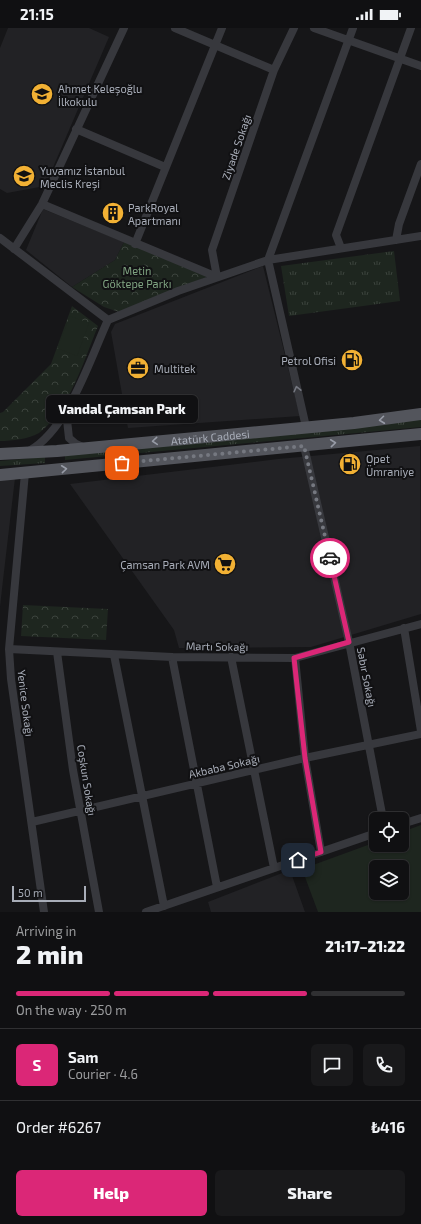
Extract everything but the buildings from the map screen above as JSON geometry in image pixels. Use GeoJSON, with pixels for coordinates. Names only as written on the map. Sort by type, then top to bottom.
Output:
{"type":"FeatureCollection","features":[{"type":"Feature","properties":{"kind":"main road","name":"Atatürk Caddesi"},"geometry":{"type":"LineString","coordinates":[[0,454],[23,454],[306,427],[421,414]]}},
{"type":"Feature","properties":{"kind":"main road","name":"Atatürk Caddesi"},"geometry":{"type":"LineString","coordinates":[[0,475],[421,434]]}},
{"type":"Feature","properties":{"kind":"street"},"geometry":{"type":"LineString","coordinates":[[14,250],[42,204],[124,28]]}},
{"type":"Feature","properties":{"kind":"street"},"geometry":{"type":"LineString","coordinates":[[174,28],[274,70]]}},
{"type":"Feature","properties":{"kind":"street"},"geometry":{"type":"LineString","coordinates":[[135,244],[222,28]]}},
{"type":"Feature","properties":{"kind":"street","name":"Ziyade Sokağı"},"geometry":{"type":"LineString","coordinates":[[217,277],[212,250],[274,70],[294,28]]}},
{"type":"Feature","properties":{"kind":"street"},"geometry":{"type":"LineString","coordinates":[[314,28],[421,66]]}},
{"type":"Feature","properties":{"kind":"street"},"geometry":{"type":"LineString","coordinates":[[306,427],[268,260],[353,28]]}},
{"type":"Feature","properties":{"kind":"street"},"geometry":{"type":"LineString","coordinates":[[341,248],[336,235],[411,28]]}},
{"type":"Feature","properties":{"kind":"street"},"geometry":{"type":"LineString","coordinates":[[76,129],[165,167]]}},
{"type":"Feature","properties":{"kind":"street"},"geometry":{"type":"LineString","coordinates":[[396,240],[399,224],[421,164]]}},
{"type":"Feature","properties":{"kind":"street"},"geometry":{"type":"LineString","coordinates":[[42,204],[217,277]]}},
{"type":"Feature","properties":{"kind":"street"},"geometry":{"type":"LineString","coordinates":[[23,454],[36,447],[48,436],[68,409],[108,320],[217,277],[268,260],[421,236]]}},
{"type":"Feature","properties":{"kind":"street"},"geometry":{"type":"LineString","coordinates":[[0,238],[108,320]]}},
{"type":"Feature","properties":{"kind":"street"},"geometry":{"type":"LineString","coordinates":[[68,409],[67,420],[69,438],[76,444],[86,448]]}},
{"type":"Feature","properties":{"kind":"street","name":"Sabır Sokağı"},"geometry":{"type":"LineString","coordinates":[[304,446],[349,642],[382,812]]}},
{"type":"Feature","properties":{"kind":"street","name":"Yenice Sokağı"},"geometry":{"type":"LineString","coordinates":[[25,473],[9,649],[11,679],[44,912]]}},
{"type":"Feature","properties":{"kind":"street","name":"Martı Sokağı"},"geometry":{"type":"LineString","coordinates":[[9,649],[114,655],[294,658],[349,642],[421,624]]}},
{"type":"Feature","properties":{"kind":"street"},"geometry":{"type":"LineString","coordinates":[[404,628],[421,732]]}},
{"type":"Feature","properties":{"kind":"street","name":"Coşkun Sokağı"},"geometry":{"type":"LineString","coordinates":[[57,652],[81,811],[99,912]]}},
{"type":"Feature","properties":{"kind":"street"},"geometry":{"type":"LineString","coordinates":[[114,655],[164,906]]}},
{"type":"Feature","properties":{"kind":"street"},"geometry":{"type":"LineString","coordinates":[[172,656],[217,887]]}},
{"type":"Feature","properties":{"kind":"street"},"geometry":{"type":"LineString","coordinates":[[230,657],[274,868]]}},
{"type":"Feature","properties":{"kind":"street"},"geometry":{"type":"LineString","coordinates":[[294,658],[305,758],[321,852]]}},
{"type":"Feature","properties":{"kind":"street","name":"Akbaba Sokağı"},"geometry":{"type":"LineString","coordinates":[[32,822],[421,732]]}},
{"type":"Feature","properties":{"kind":"street"},"geometry":{"type":"LineString","coordinates":[[409,822],[421,818]]}},
{"type":"Feature","properties":{"kind":"street"},"geometry":{"type":"LineString","coordinates":[[146,912],[369,835]]}},
{"type":"Feature","properties":{"kind":"shaded area","name":"Ahmet Keleşoğlu İlkokulu"},"geometry":{"type":"Polygon","coordinates":[[[8,28],[89,28],[109,37],[45,186],[7,193],[0,189],[0,48],[8,28]]]}},
{"type":"Feature","properties":{"kind":"shaded area"},"geometry":{"type":"Polygon","coordinates":[[[43,209],[124,242],[115,260],[72,287],[26,250],[43,209]]]}},
{"type":"Feature","properties":{"kind":"shaded area"},"geometry":{"type":"Polygon","coordinates":[[[263,266],[300,416],[128,428],[111,332],[115,324],[263,266]]]}},
{"type":"Feature","properties":{"kind":"shaded area"},"geometry":{"type":"Polygon","coordinates":[[[420,446],[421,614],[311,647],[179,648],[174,630],[70,484],[278,459],[420,446]]]}},
{"type":"Feature","properties":{"kind":"shaded area"},"geometry":{"type":"Polygon","coordinates":[[[15,478],[3,580],[0,607],[0,479],[15,478]]]}},
{"type":"Feature","properties":{"kind":"shaded area"},"geometry":{"type":"Polygon","coordinates":[[[290,870],[305,912],[211,912],[208,902],[290,870]]]}},
{"type":"Feature","properties":{"kind":"green space","name":"Metin Göktepe Parkı"},"geometry":{"type":"Polygon","coordinates":[[[124,242],[209,276],[119,312],[104,307],[72,287],[115,260],[124,242]]]}},
{"type":"Feature","properties":{"kind":"green space"},"geometry":{"type":"Polygon","coordinates":[[[394,251],[400,301],[289,316],[281,266],[394,251]]]}},
{"type":"Feature","properties":{"kind":"green space"},"geometry":{"type":"Polygon","coordinates":[[[72,306],[98,326],[81,369],[67,398],[59,412],[39,433],[25,438],[0,441],[0,413],[3,412],[51,364],[72,306]]]}},
{"type":"Feature","properties":{"kind":"green space"},"geometry":{"type":"Polygon","coordinates":[[[70,316],[89,323],[77,356],[57,348],[70,316]]]}},
{"type":"Feature","properties":{"kind":"green space"},"geometry":{"type":"Polygon","coordinates":[[[421,419],[421,427],[65,460],[65,455],[421,419]]]}},
{"type":"Feature","properties":{"kind":"green space"},"geometry":{"type":"Polygon","coordinates":[[[45,457],[45,463],[0,466],[0,461],[45,457]]]}},
{"type":"Feature","properties":{"kind":"green space"},"geometry":{"type":"Polygon","coordinates":[[[23,605],[108,609],[106,640],[21,636],[23,605]]]}},
{"type":"Feature","properties":{"kind":"green space"},"geometry":{"type":"Polygon","coordinates":[[[421,825],[421,912],[318,912],[302,869],[369,845],[369,852],[409,852],[409,829],[421,825]]]}},
{"type":"Feature","properties":{"kind":"way so far"},"geometry":{"type":"LineString","coordinates":[[122,463],[304,446],[330,558]]}},
{"type":"Feature","properties":{"kind":"place","name":"Ahmet Keleşoğlu İlkokulu"},"geometry":{"type":"Point","coordinates":[42,94]}},
{"type":"Feature","properties":{"kind":"place","name":"Yuvamız İstanbul Meclis Kreşi"},"geometry":{"type":"Point","coordinates":[24,176]}},
{"type":"Feature","properties":{"kind":"place","name":"ParkRoyal Apartmanı"},"geometry":{"type":"Point","coordinates":[113,213]}},
{"type":"Feature","properties":{"kind":"place","name":"Petrol Ofisi"},"geometry":{"type":"Point","coordinates":[352,360]}},
{"type":"Feature","properties":{"kind":"place","name":"Multitek"},"geometry":{"type":"Point","coordinates":[138,368]}},
{"type":"Feature","properties":{"kind":"place","name":"Vandal Çamsan Park"},"geometry":{"type":"Point","coordinates":[122,463]}},
{"type":"Feature","properties":{"kind":"place","name":"Opet Ümraniye"},"geometry":{"type":"Point","coordinates":[350,464]}},
{"type":"Feature","properties":{"kind":"place","name":"Çamsan Park AVM"},"geometry":{"type":"Point","coordinates":[225,564]}},
{"type":"Feature","properties":{"kind":"route"},"geometry":{"type":"LineString","coordinates":[[298,860],[321,852],[305,758],[294,658],[349,642],[330,558]]}}]}
